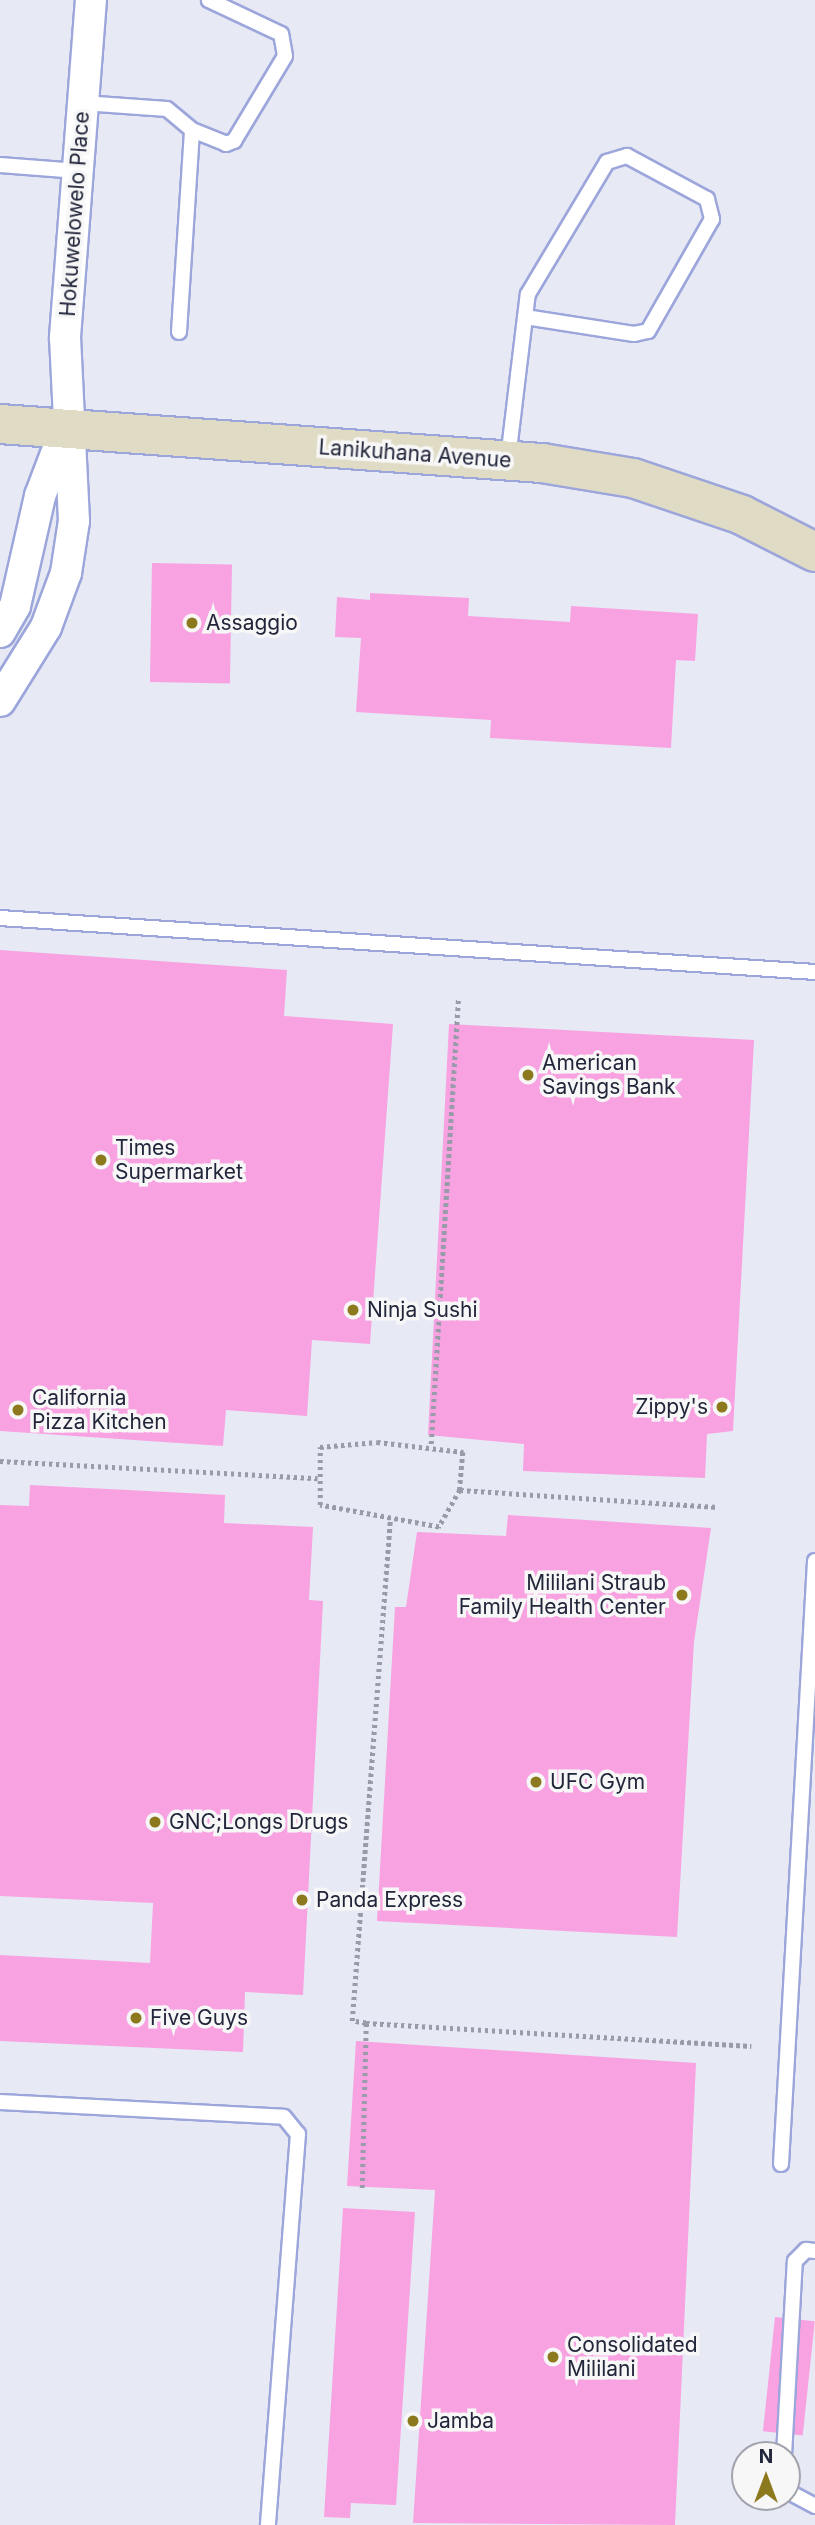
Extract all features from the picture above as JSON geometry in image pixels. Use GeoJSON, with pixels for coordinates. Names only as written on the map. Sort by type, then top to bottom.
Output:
{"type":"FeatureCollection","features":[{"type":"Feature","properties":{"kind":"main road","name":"Lanikuhana Avenue"},"geometry":{"type":"LineString","coordinates":[[0,424],[508,461],[633,478],[742,515],[815,552]]}},
{"type":"Feature","properties":{"kind":"street","name":"Hokuwelowelo Place"},"geometry":{"type":"LineString","coordinates":[[0,701],[46,627],[66,573],[74,521],[65,428],[78,170],[91,0]]}},
{"type":"Feature","properties":{"kind":"street","name":"Hokuwelowelo Place"},"geometry":{"type":"LineString","coordinates":[[0,632],[15,606],[40,496],[65,428]]}},
{"type":"Feature","properties":{"kind":"lane"},"geometry":{"type":"LineString","coordinates":[[83,103],[167,109],[192,130],[226,144],[234,141],[285,56],[281,34],[209,0]]}},
{"type":"Feature","properties":{"kind":"lane"},"geometry":{"type":"LineString","coordinates":[[179,332],[192,130]]}},
{"type":"Feature","properties":{"kind":"lane"},"geometry":{"type":"LineString","coordinates":[[508,461],[525,317],[528,294],[607,162],[627,156],[707,199],[712,219],[649,331],[634,334],[525,317]]}},
{"type":"Feature","properties":{"kind":"lane"},"geometry":{"type":"LineString","coordinates":[[0,165],[78,170]]}},
{"type":"Feature","properties":{"kind":"lane"},"geometry":{"type":"LineString","coordinates":[[0,918],[815,972]]}},
{"type":"Feature","properties":{"kind":"lane"},"geometry":{"type":"LineString","coordinates":[[781,2164],[815,1561]]}},
{"type":"Feature","properties":{"kind":"lane"},"geometry":{"type":"LineString","coordinates":[[0,2102],[284,2117],[298,2134],[268,2525]]}},
{"type":"Feature","properties":{"kind":"lane"},"geometry":{"type":"LineString","coordinates":[[785,2441],[795,2261],[806,2250],[815,2251]]}},
{"type":"Feature","properties":{"kind":"path"},"geometry":{"type":"LineString","coordinates":[[431,1444],[458,999]]}},
{"type":"Feature","properties":{"kind":"path"},"geometry":{"type":"LineString","coordinates":[[431,1444],[463,1452],[460,1489],[439,1527],[390,1521],[320,1505],[320,1447],[431,1444]]}},
{"type":"Feature","properties":{"kind":"path"},"geometry":{"type":"LineString","coordinates":[[0,1461],[318,1478]]}},
{"type":"Feature","properties":{"kind":"path"},"geometry":{"type":"LineString","coordinates":[[460,1489],[717,1507]]}},
{"type":"Feature","properties":{"kind":"path"},"geometry":{"type":"LineString","coordinates":[[390,1521],[352,2021],[751,2046]]}},
{"type":"Feature","properties":{"kind":"path"},"geometry":{"type":"LineString","coordinates":[[362,2188],[366,2023]]}},
{"type":"Feature","properties":{"kind":"building","name":"Assaggio"},"geometry":{"type":"Polygon","coordinates":[[[152,563],[232,564],[230,683],[150,682],[152,563]]]}},
{"type":"Feature","properties":{"kind":"building"},"geometry":{"type":"Polygon","coordinates":[[[370,593],[469,598],[468,616],[570,622],[571,606],[698,614],[695,661],[676,660],[671,748],[490,738],[491,720],[356,712],[361,638],[335,637],[337,597],[370,600],[370,593]]]}},
{"type":"Feature","properties":{"kind":"building"},"geometry":{"type":"Polygon","coordinates":[[[0,950],[287,970],[284,1016],[393,1024],[370,1344],[312,1340],[307,1416],[226,1410],[223,1446],[0,1431],[0,950]]]}},
{"type":"Feature","properties":{"kind":"building"},"geometry":{"type":"Polygon","coordinates":[[[449,1024],[754,1040],[733,1431],[707,1434],[705,1478],[523,1471],[524,1444],[428,1435],[449,1024]]]}},
{"type":"Feature","properties":{"kind":"building"},"geometry":{"type":"Polygon","coordinates":[[[30,1485],[225,1495],[224,1523],[313,1527],[309,1600],[323,1601],[303,1995],[245,1992],[243,2052],[0,2041],[0,1955],[150,1963],[153,1903],[0,1896],[0,1505],[29,1506],[30,1485]]]}},
{"type":"Feature","properties":{"kind":"building","name":"UFC Gym"},"geometry":{"type":"Polygon","coordinates":[[[508,1515],[711,1528],[694,1642],[677,1937],[377,1921],[395,1607],[406,1607],[417,1532],[506,1536],[508,1515]]]}},
{"type":"Feature","properties":{"kind":"building","name":"Consolidated Mililani"},"geometry":{"type":"Polygon","coordinates":[[[356,2041],[696,2063],[675,2525],[413,2523],[435,2190],[347,2186],[356,2041]]]}},
{"type":"Feature","properties":{"kind":"building"},"geometry":{"type":"Polygon","coordinates":[[[343,2208],[415,2212],[396,2505],[351,2503],[350,2518],[324,2517],[343,2208]]]}},
{"type":"Feature","properties":{"kind":"building"},"geometry":{"type":"Polygon","coordinates":[[[775,2317],[815,2321],[803,2436],[763,2431],[775,2317]]]}},
{"type":"Feature","properties":{"kind":"place","name":"Assaggio"},"geometry":{"type":"Point","coordinates":[192,623]}},
{"type":"Feature","properties":{"kind":"place","name":"American Savings Bank"},"geometry":{"type":"Point","coordinates":[528,1075]}},
{"type":"Feature","properties":{"kind":"place","name":"Times Supermarket"},"geometry":{"type":"Point","coordinates":[101,1160]}},
{"type":"Feature","properties":{"kind":"place","name":"Ninja Sushi"},"geometry":{"type":"Point","coordinates":[353,1310]}},
{"type":"Feature","properties":{"kind":"place","name":"Zippy's"},"geometry":{"type":"Point","coordinates":[722,1407]}},
{"type":"Feature","properties":{"kind":"place","name":"California Pizza Kitchen"},"geometry":{"type":"Point","coordinates":[18,1410]}},
{"type":"Feature","properties":{"kind":"place","name":"Mililani Straub Family Health Center"},"geometry":{"type":"Point","coordinates":[682,1595]}},
{"type":"Feature","properties":{"kind":"place","name":"UFC Gym"},"geometry":{"type":"Point","coordinates":[536,1782]}},
{"type":"Feature","properties":{"kind":"place","name":"GNC;Longs Drugs"},"geometry":{"type":"Point","coordinates":[155,1822]}},
{"type":"Feature","properties":{"kind":"place","name":"Panda Express"},"geometry":{"type":"Point","coordinates":[302,1900]}},
{"type":"Feature","properties":{"kind":"place","name":"Five Guys"},"geometry":{"type":"Point","coordinates":[136,2018]}},
{"type":"Feature","properties":{"kind":"place","name":"Consolidated Mililani"},"geometry":{"type":"Point","coordinates":[553,2357]}},
{"type":"Feature","properties":{"kind":"place","name":"Jamba"},"geometry":{"type":"Point","coordinates":[413,2421]}}]}
